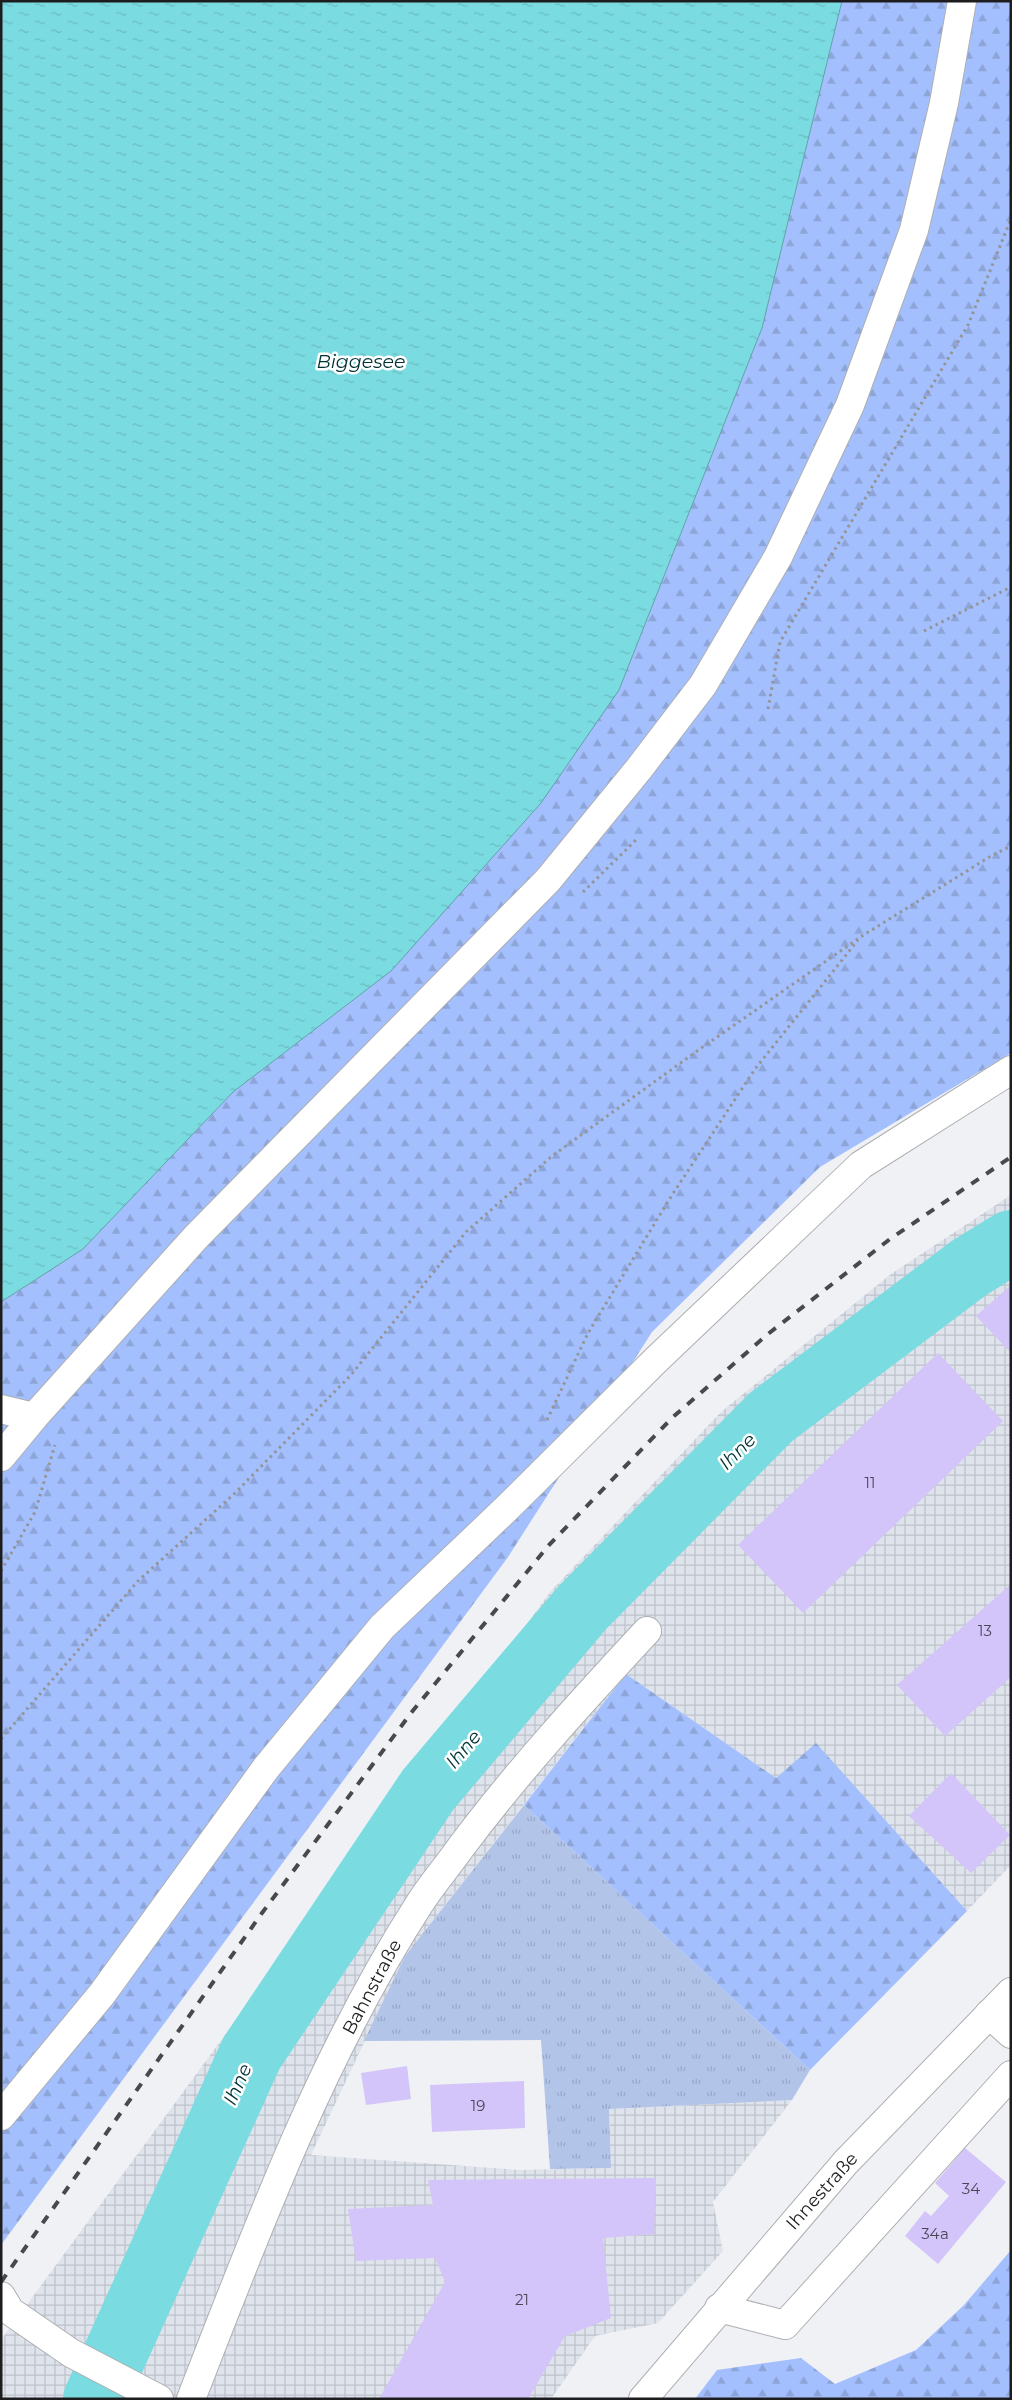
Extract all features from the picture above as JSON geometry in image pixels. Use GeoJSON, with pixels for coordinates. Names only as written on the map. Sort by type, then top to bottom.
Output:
{"type":"FeatureCollection","features":[{"type":"Feature","properties":{"kind":"street"},"geometry":{"type":"LineString","coordinates":[[1,1457],[34,1417],[196,1237],[548,880],[638,770],[703,685],[778,557],[850,405],[914,230],[944,103],[962,1]]}},
{"type":"Feature","properties":{"kind":"street"},"geometry":{"type":"LineString","coordinates":[[1,2116],[102,1994],[266,1768],[382,1627],[506,1509],[656,1360],[861,1165],[1011,1070]]}},
{"type":"Feature","properties":{"kind":"street"},"geometry":{"type":"LineString","coordinates":[[1,1409],[34,1417]]}},
{"type":"Feature","properties":{"kind":"street","name":"Bahnstraße"},"geometry":{"type":"LineString","coordinates":[[191,2399],[255,2235],[304,2124],[369,1987],[419,1904],[482,1820],[552,1733],[647,1631]]}},
{"type":"Feature","properties":{"kind":"street","name":"Ihnestraße"},"geometry":{"type":"LineString","coordinates":[[642,2399],[846,2162],[1011,1992]]}},
{"type":"Feature","properties":{"kind":"street"},"geometry":{"type":"LineString","coordinates":[[989,2014],[1011,2034]]}},
{"type":"Feature","properties":{"kind":"street"},"geometry":{"type":"LineString","coordinates":[[719,2308],[785,2325],[1011,2075]]}},
{"type":"Feature","properties":{"kind":"street"},"geometry":{"type":"LineString","coordinates":[[1,2296],[10,2311],[71,2353],[151,2394]]}},
{"type":"Feature","properties":{"kind":"path"},"geometry":{"type":"LineString","coordinates":[[768,709],[780,642],[968,325],[1011,219]]}},
{"type":"Feature","properties":{"kind":"path"},"geometry":{"type":"LineString","coordinates":[[924,631],[1011,587]]}},
{"type":"Feature","properties":{"kind":"path"},"geometry":{"type":"LineString","coordinates":[[1,1739],[138,1581],[234,1494],[351,1375],[466,1232],[552,1156],[862,936],[990,856],[1011,846]]}},
{"type":"Feature","properties":{"kind":"path"},"geometry":{"type":"LineString","coordinates":[[547,1421],[588,1333],[672,1195],[755,1070],[862,936]]}},
{"type":"Feature","properties":{"kind":"path"},"geometry":{"type":"LineString","coordinates":[[1,1571],[35,1512],[56,1441]]}},
{"type":"Feature","properties":{"kind":"shaded area"},"geometry":{"type":"Polygon","coordinates":[[[1011,1195],[1011,1865],[967,1911],[816,1744],[776,1778],[626,1674],[405,1956],[311,2155],[520,2170],[611,2168],[609,2109],[792,2100],[713,2202],[723,2251],[658,2323],[595,2336],[551,2399],[1,2399],[1,2340],[551,1591],[721,1412],[891,1274],[1011,1195]]]}},
{"type":"Feature","properties":{"kind":"green space"},"geometry":{"type":"Polygon","coordinates":[[[842,1],[1011,1],[1011,1053],[820,1167],[652,1332],[508,1557],[1,2245],[1,1302],[83,1249],[233,1092],[391,971],[619,690],[762,328],[842,1]]]}},
{"type":"Feature","properties":{"kind":"green space"},"geometry":{"type":"Polygon","coordinates":[[[626,1674],[776,1778],[816,1743],[967,1911],[810,2070],[524,1805],[626,1674]]]}},
{"type":"Feature","properties":{"kind":"green space"},"geometry":{"type":"Polygon","coordinates":[[[524,1805],[810,2070],[792,2100],[609,2109],[611,2168],[550,2169],[541,2040],[364,2041],[405,1956],[524,1805]]]}},
{"type":"Feature","properties":{"kind":"green space"},"geometry":{"type":"Polygon","coordinates":[[[1011,2250],[1011,2399],[695,2399],[717,2370],[801,2358],[835,2384],[916,2350],[964,2305],[1011,2250]]]}},
{"type":"Feature","properties":{"kind":"water","name":"Biggesee"},"geometry":{"type":"Polygon","coordinates":[[[1,1],[842,1],[762,328],[619,690],[541,803],[391,971],[233,1092],[83,1249],[1,1302],[1,1]]]}},
{"type":"Feature","properties":{"kind":"building"},"geometry":{"type":"Polygon","coordinates":[[[1011,1285],[1011,1353],[976,1316],[1011,1285]]]}},
{"type":"Feature","properties":{"kind":"building"},"geometry":{"type":"Polygon","coordinates":[[[938,1353],[1003,1421],[803,1613],[738,1545],[938,1353]]]}},
{"type":"Feature","properties":{"kind":"building"},"geometry":{"type":"Polygon","coordinates":[[[1011,1584],[1011,1677],[945,1736],[897,1685],[1011,1584]]]}},
{"type":"Feature","properties":{"kind":"building"},"geometry":{"type":"Polygon","coordinates":[[[951,1773],[1010,1835],[971,1873],[909,1816],[951,1773]]]}},
{"type":"Feature","properties":{"kind":"building"},"geometry":{"type":"Polygon","coordinates":[[[407,2066],[411,2099],[366,2105],[361,2073],[407,2066]]]}},
{"type":"Feature","properties":{"kind":"building"},"geometry":{"type":"Polygon","coordinates":[[[524,2081],[525,2128],[432,2132],[430,2085],[524,2081]]]}},
{"type":"Feature","properties":{"kind":"building"},"geometry":{"type":"Polygon","coordinates":[[[965,2148],[1006,2182],[938,2264],[905,2236],[925,2211],[931,2216],[949,2196],[935,2183],[965,2148]]]}},
{"type":"Feature","properties":{"kind":"building"},"geometry":{"type":"Polygon","coordinates":[[[656,2178],[654,2234],[603,2238],[611,2318],[565,2336],[528,2399],[379,2399],[445,2282],[435,2258],[356,2261],[348,2209],[433,2205],[428,2180],[656,2178]]]}},
{"type":"Feature","properties":{"kind":"waterway","name":"Ihne"},"geometry":{"type":"LineString","coordinates":[[95,2399],[251,2054],[428,1790],[582,1608],[771,1417],[969,1268],[1011,1242]]}},
{"type":"Feature","properties":{"kind":"railway"},"geometry":{"type":"LineString","coordinates":[[1,2282],[262,1913],[411,1713],[549,1545],[673,1417],[768,1334],[890,1239],[1011,1157]]}}]}
